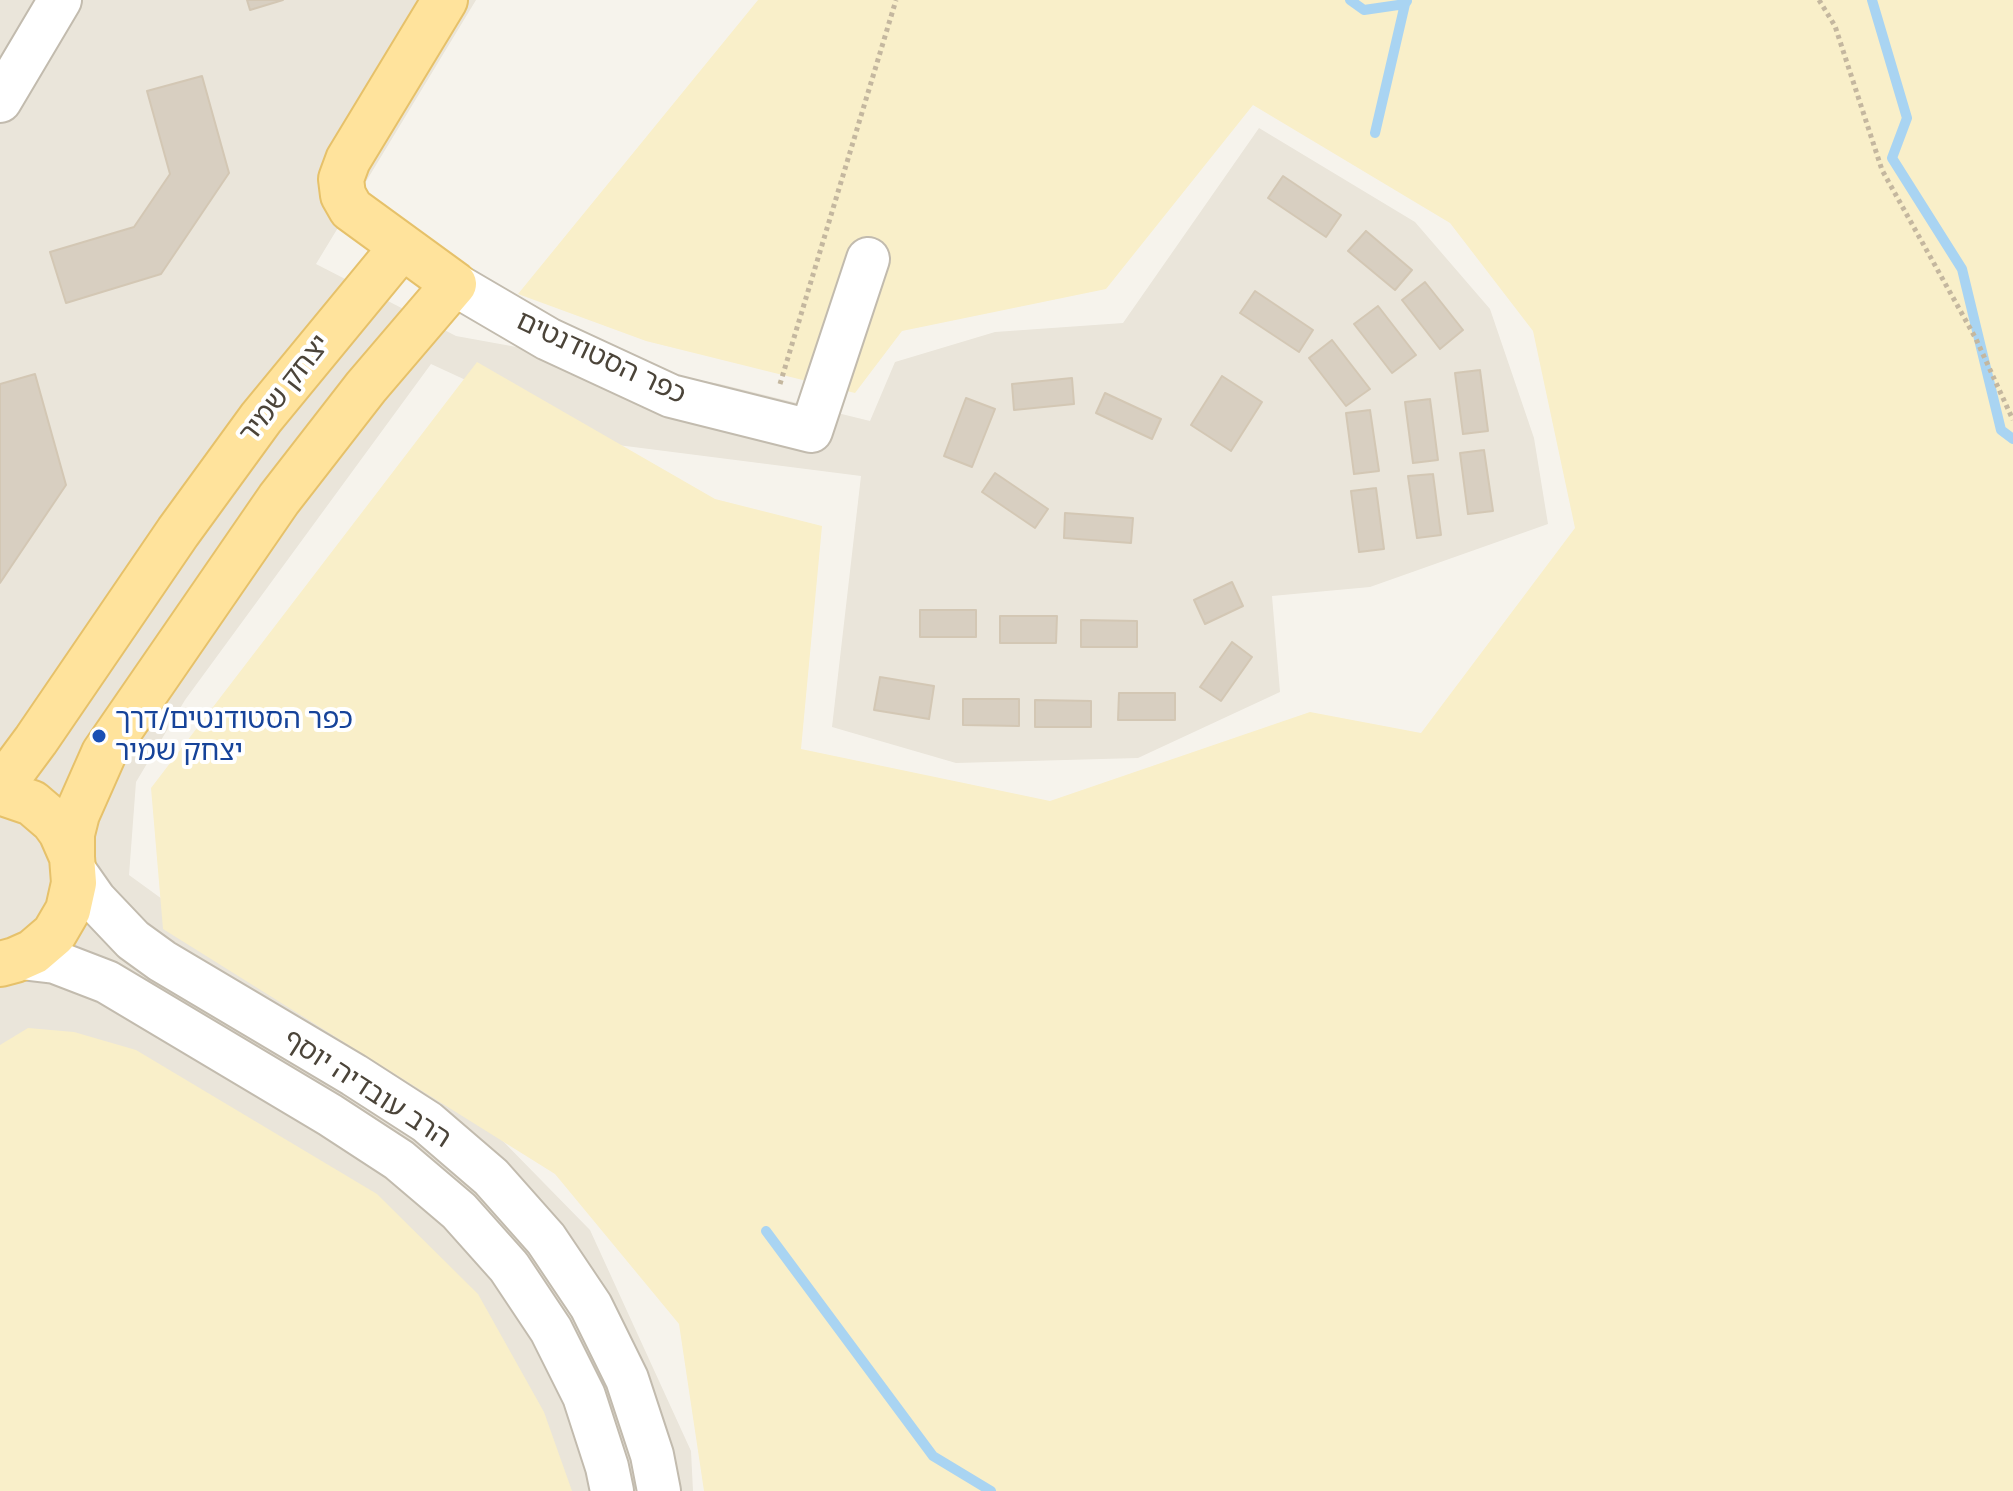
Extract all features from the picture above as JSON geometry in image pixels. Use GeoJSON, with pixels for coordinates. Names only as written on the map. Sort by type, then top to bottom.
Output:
{"type":"FeatureCollection","features":[{"type":"Feature","properties":{"kind":"main road"},"geometry":{"type":"LineString","coordinates":[[6,962],[44,944],[62,922],[72,897],[72,834],[77,814],[104,753],[279,499],[366,387],[454,284],[351,209],[343,195],[341,179],[348,160],[445,0]]}},
{"type":"Feature","properties":{"kind":"main road","name":"יצחק שמיר"},"geometry":{"type":"LineString","coordinates":[[0,781],[16,767],[36,740],[242,443],[320,343],[401,248]]}},
{"type":"Feature","properties":{"kind":"main road"},"geometry":{"type":"LineString","coordinates":[[0,792],[19,797],[44,811],[61,832],[73,863]]}},
{"type":"Feature","properties":{"kind":"street"},"geometry":{"type":"LineString","coordinates":[[0,101],[60,0]]}},
{"type":"Feature","properties":{"kind":"street","name":"כפר הסטודנטים"},"geometry":{"type":"LineString","coordinates":[[454,284],[548,339],[671,396],[811,431],[868,259]]}},
{"type":"Feature","properties":{"kind":"street","name":"הרב עובדיה יוסף"},"geometry":{"type":"LineString","coordinates":[[73,863],[108,915],[140,946],[427,1122],[491,1177],[546,1239],[591,1306],[627,1379],[652,1455],[659,1491]]}},
{"type":"Feature","properties":{"kind":"street","name":"הרב עובדיה יוסף"},"geometry":{"type":"LineString","coordinates":[[6,962],[55,962],[107,982],[388,1152],[459,1211],[509,1267],[551,1330],[584,1396],[612,1491]]}},
{"type":"Feature","properties":{"kind":"path"},"geometry":{"type":"LineString","coordinates":[[770,420],[896,0]]}},
{"type":"Feature","properties":{"kind":"path"},"geometry":{"type":"LineString","coordinates":[[1819,0],[1835,26],[1882,170],[1976,339],[2013,420]]}},
{"type":"Feature","properties":{"kind":"shaded area"},"geometry":{"type":"Polygon","coordinates":[[[0,0],[476,0],[316,264],[456,336],[720,384],[870,421],[895,362],[995,332],[1123,323],[1259,128],[1415,222],[1490,309],[1534,438],[1548,524],[1370,587],[1272,596],[1280,692],[1138,758],[956,763],[832,727],[861,476],[602,443],[431,364],[185,700],[136,782],[129,875],[286,989],[496,1134],[590,1230],[691,1451],[693,1491],[0,1491],[0,0]]]}},
{"type":"Feature","properties":{"kind":"sand"},"geometry":{"type":"Polygon","coordinates":[[[758,0],[2013,0],[2013,1491],[704,1491],[679,1324],[555,1174],[163,929],[151,788],[477,362],[715,499],[822,526],[801,749],[1050,801],[1310,712],[1421,733],[1575,528],[1533,331],[1450,223],[1253,105],[1106,289],[902,331],[855,393],[646,341],[518,294],[758,0]]]}},
{"type":"Feature","properties":{"kind":"sand"},"geometry":{"type":"Polygon","coordinates":[[[28,1028],[74,1032],[136,1050],[377,1194],[478,1294],[544,1412],[572,1491],[0,1491],[0,1045],[28,1028]]]}},
{"type":"Feature","properties":{"kind":"building"},"geometry":{"type":"Polygon","coordinates":[[[247,0],[283,0],[250,10],[247,0]]]}},
{"type":"Feature","properties":{"kind":"building"},"geometry":{"type":"Polygon","coordinates":[[[202,76],[229,173],[161,274],[66,303],[50,252],[134,227],[170,174],[147,91],[202,76]]]}},
{"type":"Feature","properties":{"kind":"building"},"geometry":{"type":"Polygon","coordinates":[[[1283,176],[1341,215],[1326,237],[1268,198],[1283,176]]]}},
{"type":"Feature","properties":{"kind":"building"},"geometry":{"type":"Polygon","coordinates":[[[1366,231],[1412,270],[1395,290],[1348,251],[1366,231]]]}},
{"type":"Feature","properties":{"kind":"building"},"geometry":{"type":"Polygon","coordinates":[[[1425,282],[1463,330],[1440,349],[1402,300],[1425,282]]]}},
{"type":"Feature","properties":{"kind":"building"},"geometry":{"type":"Polygon","coordinates":[[[1255,291],[1313,330],[1299,352],[1240,313],[1255,291]]]}},
{"type":"Feature","properties":{"kind":"building"},"geometry":{"type":"Polygon","coordinates":[[[1378,306],[1416,355],[1392,373],[1354,324],[1378,306]]]}},
{"type":"Feature","properties":{"kind":"building"},"geometry":{"type":"Polygon","coordinates":[[[1332,340],[1370,389],[1346,406],[1309,358],[1332,340]]]}},
{"type":"Feature","properties":{"kind":"building"},"geometry":{"type":"Polygon","coordinates":[[[1480,370],[1488,431],[1463,434],[1455,373],[1480,370]]]}},
{"type":"Feature","properties":{"kind":"building"},"geometry":{"type":"Polygon","coordinates":[[[35,374],[66,485],[0,583],[0,384],[35,374]]]}},
{"type":"Feature","properties":{"kind":"building"},"geometry":{"type":"Polygon","coordinates":[[[1222,376],[1262,402],[1231,451],[1191,425],[1222,376]]]}},
{"type":"Feature","properties":{"kind":"building"},"geometry":{"type":"Polygon","coordinates":[[[1072,378],[1074,404],[1014,410],[1012,384],[1072,378]]]}},
{"type":"Feature","properties":{"kind":"building"},"geometry":{"type":"Polygon","coordinates":[[[1105,393],[1161,419],[1152,439],[1096,413],[1105,393]]]}},
{"type":"Feature","properties":{"kind":"building"},"geometry":{"type":"Polygon","coordinates":[[[966,398],[995,409],[972,467],[944,456],[966,398]]]}},
{"type":"Feature","properties":{"kind":"building"},"geometry":{"type":"Polygon","coordinates":[[[1430,399],[1438,460],[1413,463],[1405,402],[1430,399]]]}},
{"type":"Feature","properties":{"kind":"building"},"geometry":{"type":"Polygon","coordinates":[[[1370,410],[1379,471],[1354,474],[1346,413],[1370,410]]]}},
{"type":"Feature","properties":{"kind":"building"},"geometry":{"type":"Polygon","coordinates":[[[1484,450],[1493,511],[1468,514],[1460,453],[1484,450]]]}},
{"type":"Feature","properties":{"kind":"building"},"geometry":{"type":"Polygon","coordinates":[[[995,473],[1048,509],[1035,528],[982,492],[995,473]]]}},
{"type":"Feature","properties":{"kind":"building"},"geometry":{"type":"Polygon","coordinates":[[[1433,474],[1441,535],[1417,538],[1408,476],[1433,474]]]}},
{"type":"Feature","properties":{"kind":"building"},"geometry":{"type":"Polygon","coordinates":[[[1376,488],[1384,549],[1359,552],[1351,491],[1376,488]]]}},
{"type":"Feature","properties":{"kind":"building"},"geometry":{"type":"Polygon","coordinates":[[[1065,513],[1133,518],[1131,543],[1064,538],[1065,513]]]}},
{"type":"Feature","properties":{"kind":"building"},"geometry":{"type":"Polygon","coordinates":[[[1232,582],[1243,606],[1205,624],[1194,600],[1232,582]]]}},
{"type":"Feature","properties":{"kind":"building"},"geometry":{"type":"Polygon","coordinates":[[[920,610],[976,610],[976,637],[920,637],[920,610]]]}},
{"type":"Feature","properties":{"kind":"building"},"geometry":{"type":"Polygon","coordinates":[[[1000,616],[1057,616],[1056,643],[1000,643],[1000,616]]]}},
{"type":"Feature","properties":{"kind":"building"},"geometry":{"type":"Polygon","coordinates":[[[1081,620],[1137,621],[1137,647],[1081,647],[1081,620]]]}},
{"type":"Feature","properties":{"kind":"building"},"geometry":{"type":"Polygon","coordinates":[[[1232,642],[1252,657],[1221,701],[1200,687],[1232,642]]]}},
{"type":"Feature","properties":{"kind":"building"},"geometry":{"type":"Polygon","coordinates":[[[880,677],[934,686],[929,719],[874,710],[880,677]]]}},
{"type":"Feature","properties":{"kind":"building"},"geometry":{"type":"Polygon","coordinates":[[[1119,693],[1175,693],[1175,720],[1118,720],[1119,693]]]}},
{"type":"Feature","properties":{"kind":"building"},"geometry":{"type":"Polygon","coordinates":[[[963,699],[1019,699],[1019,726],[963,725],[963,699]]]}},
{"type":"Feature","properties":{"kind":"building"},"geometry":{"type":"Polygon","coordinates":[[[1035,700],[1091,701],[1091,727],[1035,727],[1035,700]]]}},
{"type":"Feature","properties":{"kind":"waterway"},"geometry":{"type":"LineString","coordinates":[[1350,0],[1364,10],[1405,4],[1407,1]]}},
{"type":"Feature","properties":{"kind":"waterway"},"geometry":{"type":"LineString","coordinates":[[1872,0],[1907,118],[1892,158],[1962,269],[2001,430],[2013,439]]}},
{"type":"Feature","properties":{"kind":"waterway"},"geometry":{"type":"LineString","coordinates":[[1375,133],[1405,4]]}},
{"type":"Feature","properties":{"kind":"waterway"},"geometry":{"type":"LineString","coordinates":[[766,1231],[933,1456],[991,1491]]}},
{"type":"Feature","properties":{"kind":"place","name":"כפר הסטודנטים/דרך יצחק שמיר"},"geometry":{"type":"Point","coordinates":[99,736]}}]}
